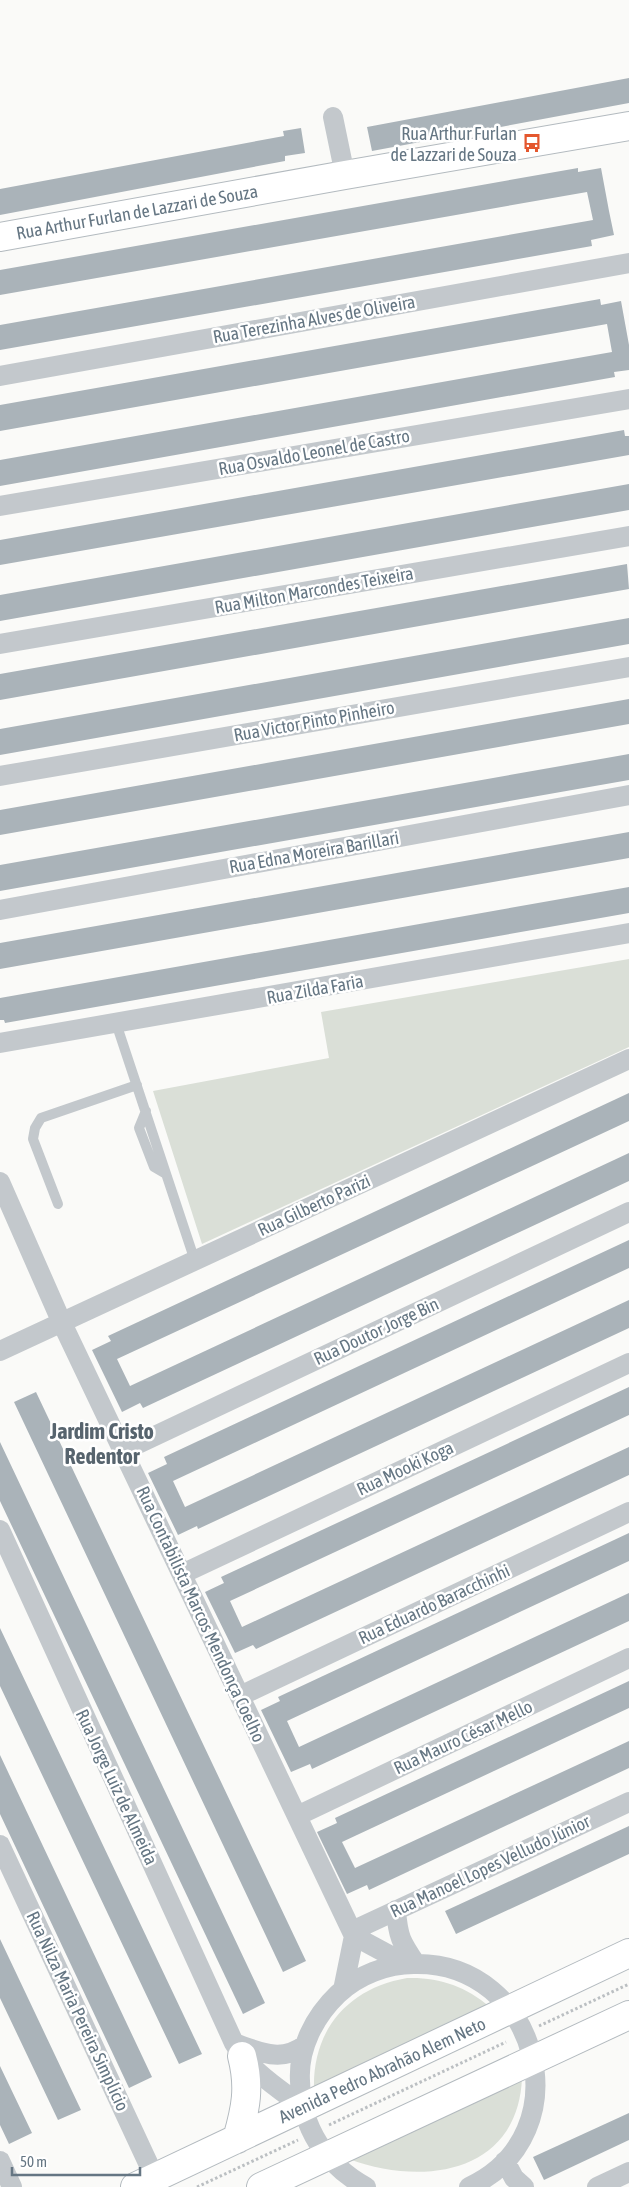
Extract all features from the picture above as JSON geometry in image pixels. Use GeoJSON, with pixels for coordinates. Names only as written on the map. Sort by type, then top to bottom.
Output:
{"type":"FeatureCollection","features":[{"type":"Feature","properties":{"kind":"street"},"geometry":{"type":"LineString","coordinates":[[334,117],[344,175]]}},
{"type":"Feature","properties":{"kind":"street","name":"Rua Arthur Furlan de Lazzari de Souza"},"geometry":{"type":"LineString","coordinates":[[0,238],[344,175],[629,128]]}},
{"type":"Feature","properties":{"kind":"street","name":"Rua Terezinha Alves de Oliveira"},"geometry":{"type":"LineString","coordinates":[[0,376],[629,263]]}},
{"type":"Feature","properties":{"kind":"street","name":"Rua Osvaldo Leonel de Castro"},"geometry":{"type":"LineString","coordinates":[[0,506],[629,399]]}},
{"type":"Feature","properties":{"kind":"street","name":"Rua Milton Marcondes Teixeira"},"geometry":{"type":"LineString","coordinates":[[0,644],[629,536]]}},
{"type":"Feature","properties":{"kind":"street","name":"Rua Victor Pinto Pinheiro"},"geometry":{"type":"LineString","coordinates":[[0,776],[629,667]]}},
{"type":"Feature","properties":{"kind":"street","name":"Rua Edna Moreira Barillari"},"geometry":{"type":"LineString","coordinates":[[0,910],[629,795]]}},
{"type":"Feature","properties":{"kind":"street","name":"Rua Zilda Faria"},"geometry":{"type":"LineString","coordinates":[[0,1043],[629,933]]}},
{"type":"Feature","properties":{"kind":"street","name":"Rua Gilberto Parizi"},"geometry":{"type":"LineString","coordinates":[[0,1351],[629,1059]]}},
{"type":"Feature","properties":{"kind":"street","name":"Rua Contabilista Marcos Mendonça Coelho"},"geometry":{"type":"LineString","coordinates":[[0,1182],[62,1322],[353,1933]]}},
{"type":"Feature","properties":{"kind":"street","name":"Rua Doutor Jorge Bin"},"geometry":{"type":"LineString","coordinates":[[123,1451],[629,1212]]}},
{"type":"Feature","properties":{"kind":"street","name":"Rua Mooki Koga"},"geometry":{"type":"LineString","coordinates":[[182,1574],[629,1363]]}},
{"type":"Feature","properties":{"kind":"street","name":"Rua Eduardo Baracchinhi"},"geometry":{"type":"LineString","coordinates":[[240,1696],[629,1512]]}},
{"type":"Feature","properties":{"kind":"street","name":"Rua Jorge Luiz de Almeida"},"geometry":{"type":"LineString","coordinates":[[0,1530],[238,2049],[259,2073],[303,2108]]}},
{"type":"Feature","properties":{"kind":"street","name":"Rua Mauro César Mello"},"geometry":{"type":"LineString","coordinates":[[297,1816],[629,1658]]}},
{"type":"Feature","properties":{"kind":"street","name":"Rua Manoel Lopes Velludo Júnior"},"geometry":{"type":"LineString","coordinates":[[353,1933],[396,1910],[629,1802]]}},
{"type":"Feature","properties":{"kind":"street","name":"Rua Nilza Maria Pereira Simplício"},"geometry":{"type":"LineString","coordinates":[[0,1844],[145,2182]]}},
{"type":"Feature","properties":{"kind":"street"},"geometry":{"type":"LineString","coordinates":[[396,1910],[397,1931],[411,1964]]}},
{"type":"Feature","properties":{"kind":"street"},"geometry":{"type":"LineString","coordinates":[[343,1990],[353,1933],[411,1964]]}},
{"type":"Feature","properties":{"kind":"street","name":"Avenida Pedro Abrahão Alem Neto"},"geometry":{"type":"LineString","coordinates":[[145,2182],[629,1953]]}},
{"type":"Feature","properties":{"kind":"street"},"geometry":{"type":"LineString","coordinates":[[366,2187],[340,2169],[327,2156],[312,2133],[303,2108],[299,2078],[305,2045],[320,2015],[343,1990],[372,1973],[388,1967],[411,1964],[441,1966],[474,1978],[488,1987],[511,2009],[525,2033],[534,2060],[535,2096],[532,2114],[516,2147],[495,2174],[469,2187]]}},
{"type":"Feature","properties":{"kind":"street"},"geometry":{"type":"LineString","coordinates":[[260,2187],[629,2015]]}},
{"type":"Feature","properties":{"kind":"street"},"geometry":{"type":"LineString","coordinates":[[237,2139],[246,2106],[246,2073],[238,2049],[285,2055],[294,2053],[305,2045]]}},
{"type":"Feature","properties":{"kind":"street"},"geometry":{"type":"LineString","coordinates":[[0,2161],[12,2187]]}},
{"type":"Feature","properties":{"kind":"street"},"geometry":{"type":"LineString","coordinates":[[597,2187],[629,2172]]}},
{"type":"Feature","properties":{"kind":"street"},"geometry":{"type":"LineString","coordinates":[[495,2174],[514,2178],[524,2187]]}},
{"type":"Feature","properties":{"kind":"lane"},"geometry":{"type":"LineString","coordinates":[[116,1023],[195,1261]]}},
{"type":"Feature","properties":{"kind":"lane"},"geometry":{"type":"LineString","coordinates":[[58,1204],[33,1139],[35,1128],[41,1118],[137,1085]]}},
{"type":"Feature","properties":{"kind":"path"},"geometry":{"type":"LineString","coordinates":[[197,2187],[629,1984]]}},
{"type":"Feature","properties":{"kind":"shaded area"},"geometry":{"type":"Polygon","coordinates":[[[629,959],[629,1047],[202,1244],[153,1091],[329,1058],[321,1012],[629,959]]]}},
{"type":"Feature","properties":{"kind":"shaded area"},"geometry":{"type":"Polygon","coordinates":[[[407,1978],[430,1979],[451,1984],[471,1993],[490,2007],[314,2090],[315,2068],[320,2048],[327,2030],[338,2015],[368,1991],[386,1983],[407,1978]]]}},
{"type":"Feature","properties":{"kind":"shaded area"},"geometry":{"type":"Polygon","coordinates":[[[522,2078],[516,2110],[504,2135],[485,2153],[462,2165],[436,2171],[407,2172],[349,2159],[522,2078]]]}},
{"type":"Feature","properties":{"kind":"building"},"geometry":{"type":"Polygon","coordinates":[[[629,78],[629,103],[372,151],[367,127],[629,78]]]}},
{"type":"Feature","properties":{"kind":"building"},"geometry":{"type":"Polygon","coordinates":[[[301,128],[305,153],[285,156],[285,161],[0,215],[0,189],[284,136],[283,131],[301,128]]]}},
{"type":"Feature","properties":{"kind":"building"},"geometry":{"type":"Polygon","coordinates":[[[578,168],[578,172],[601,168],[614,235],[591,240],[592,246],[0,350],[0,325],[593,220],[587,192],[0,295],[0,270],[578,168]]]}},
{"type":"Feature","properties":{"kind":"building"},"geometry":{"type":"Polygon","coordinates":[[[600,299],[601,305],[621,301],[629,345],[629,370],[614,372],[615,377],[0,486],[0,460],[612,352],[607,324],[0,431],[0,405],[600,299]]]}},
{"type":"Feature","properties":{"kind":"building"},"geometry":{"type":"Polygon","coordinates":[[[624,430],[625,436],[629,436],[629,455],[0,565],[0,540],[624,430]]]}},
{"type":"Feature","properties":{"kind":"building"},"geometry":{"type":"Polygon","coordinates":[[[629,484],[629,510],[0,621],[0,595],[629,484]]]}},
{"type":"Feature","properties":{"kind":"building"},"geometry":{"type":"Polygon","coordinates":[[[627,564],[629,589],[0,700],[0,674],[627,564]]]}},
{"type":"Feature","properties":{"kind":"building"},"geometry":{"type":"Polygon","coordinates":[[[629,618],[629,644],[0,755],[0,729],[629,618]]]}},
{"type":"Feature","properties":{"kind":"building"},"geometry":{"type":"Polygon","coordinates":[[[629,699],[629,724],[0,835],[0,810],[629,699]]]}},
{"type":"Feature","properties":{"kind":"building"},"geometry":{"type":"Polygon","coordinates":[[[629,754],[629,780],[0,891],[0,865],[629,754]]]}},
{"type":"Feature","properties":{"kind":"building"},"geometry":{"type":"Polygon","coordinates":[[[629,832],[629,858],[0,969],[0,943],[629,832]]]}},
{"type":"Feature","properties":{"kind":"building"},"geometry":{"type":"Polygon","coordinates":[[[629,887],[629,913],[5,1023],[4,1020],[0,1020],[0,998],[629,887]]]}},
{"type":"Feature","properties":{"kind":"building"},"geometry":{"type":"Polygon","coordinates":[[[629,1093],[629,1121],[117,1359],[130,1386],[629,1153],[629,1181],[143,1408],[140,1403],[122,1412],[92,1350],[111,1341],[108,1336],[629,1093]]]}},
{"type":"Feature","properties":{"kind":"building"},"geometry":{"type":"Polygon","coordinates":[[[629,1240],[629,1268],[173,1481],[185,1507],[629,1300],[629,1328],[198,1529],[197,1526],[178,1535],[148,1473],[167,1464],[164,1457],[629,1240]]]}},
{"type":"Feature","properties":{"kind":"building"},"geometry":{"type":"Polygon","coordinates":[[[629,1387],[629,1415],[230,1601],[242,1627],[629,1447],[629,1475],[256,1649],[253,1645],[235,1653],[205,1592],[224,1583],[221,1577],[629,1387]]]}},
{"type":"Feature","properties":{"kind":"building"},"geometry":{"type":"Polygon","coordinates":[[[36,1392],[306,1961],[283,1972],[14,1402],[36,1392]]]}},
{"type":"Feature","properties":{"kind":"building"},"geometry":{"type":"Polygon","coordinates":[[[0,1442],[265,2003],[243,2014],[0,1501],[0,1442]]]}},
{"type":"Feature","properties":{"kind":"building"},"geometry":{"type":"Polygon","coordinates":[[[629,1533],[629,1561],[287,1721],[299,1747],[629,1593],[629,1621],[312,1769],[310,1764],[291,1772],[261,1710],[280,1701],[278,1697],[629,1533]]]}},
{"type":"Feature","properties":{"kind":"building"},"geometry":{"type":"Polygon","coordinates":[[[0,1628],[202,2054],[179,2064],[0,1686],[0,1628]]]}},
{"type":"Feature","properties":{"kind":"building"},"geometry":{"type":"Polygon","coordinates":[[[629,1681],[629,1708],[342,1842],[355,1868],[629,1741],[629,1768],[369,1890],[367,1885],[347,1894],[317,1832],[337,1823],[335,1818],[629,1681]]]}},
{"type":"Feature","properties":{"kind":"building"},"geometry":{"type":"Polygon","coordinates":[[[0,1755],[152,2077],[129,2088],[0,1814],[0,1755]]]}},
{"type":"Feature","properties":{"kind":"building"},"geometry":{"type":"Polygon","coordinates":[[[629,1826],[629,1854],[456,1934],[445,1911],[629,1826]]]}},
{"type":"Feature","properties":{"kind":"building"},"geometry":{"type":"Polygon","coordinates":[[[0,1939],[81,2110],[58,2120],[0,1998],[0,1939]]]}},
{"type":"Feature","properties":{"kind":"building"},"geometry":{"type":"Polygon","coordinates":[[[0,2066],[32,2133],[9,2144],[0,2125],[0,2066]]]}},
{"type":"Feature","properties":{"kind":"building"},"geometry":{"type":"Polygon","coordinates":[[[629,2113],[629,2140],[544,2180],[533,2157],[629,2113]]]}},
{"type":"Feature","properties":{"kind":"place","name":"Rua Arthur Furlan de Lazzari de Souza"},"geometry":{"type":"Point","coordinates":[532,143]}},
{"type":"Feature","properties":{"kind":"district","name":"Jardim Cristo Redentor"},"geometry":{"type":"Point","coordinates":[102,1444]}}]}
